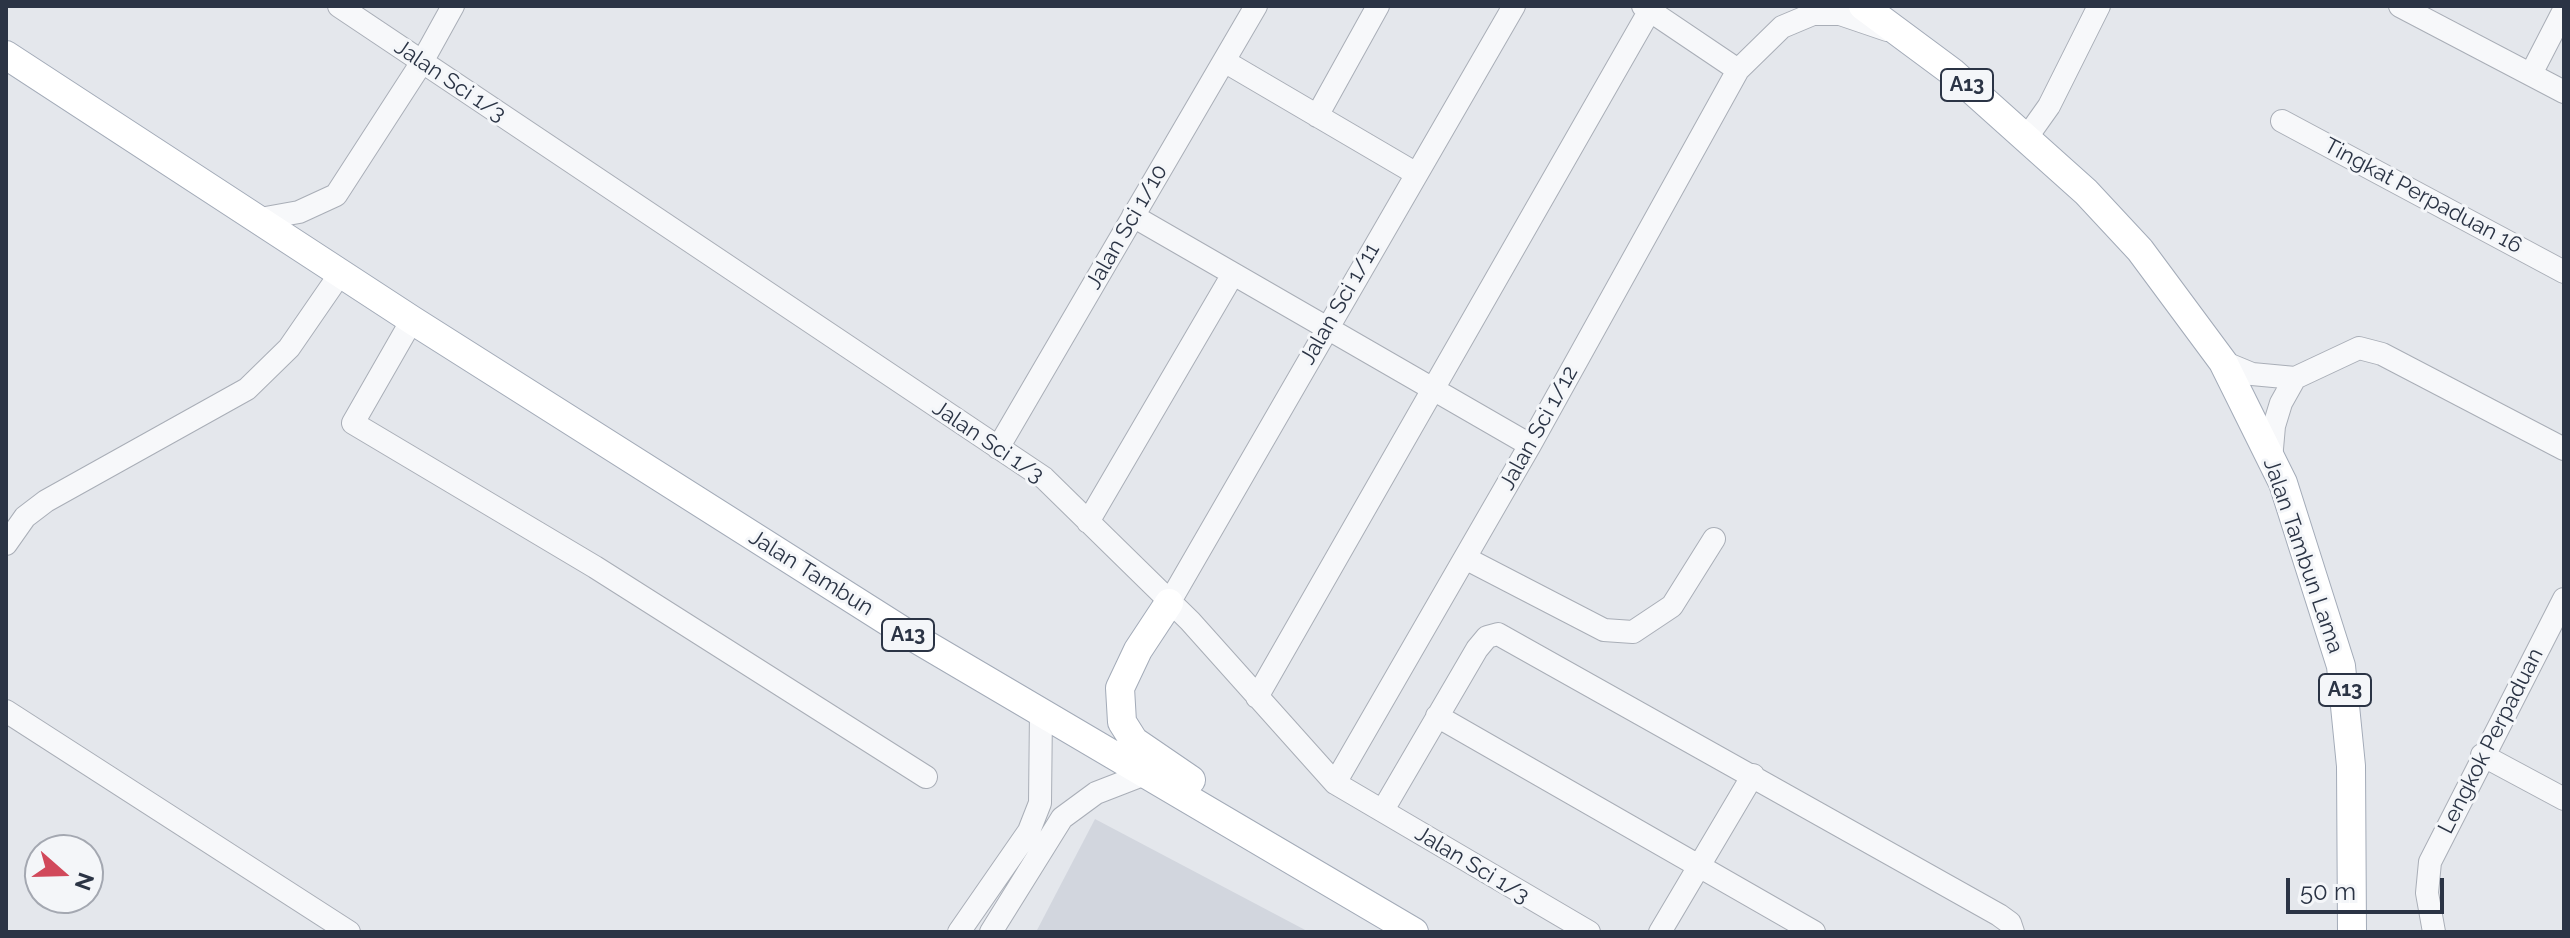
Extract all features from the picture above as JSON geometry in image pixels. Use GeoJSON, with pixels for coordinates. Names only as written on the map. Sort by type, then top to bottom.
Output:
{"type":"FeatureCollection","features":[{"type":"Feature","properties":{"kind":"main road","name":"Jalan Tambun Lama"},"geometry":{"type":"LineString","coordinates":[[1863,6],[2027,137],[2140,250],[2223,362],[2271,460],[2314,573],[2341,666],[2351,766],[2352,932]]}},
{"type":"Feature","properties":{"kind":"main road","name":"Jalan Tambun"},"geometry":{"type":"LineString","coordinates":[[6,55],[340,274],[914,638],[1293,858],[1414,932]]}},
{"type":"Feature","properties":{"kind":"main road"},"geometry":{"type":"LineString","coordinates":[[1169,603],[1138,650],[1120,688],[1122,722],[1134,741],[1236,810],[1293,858]]}},
{"type":"Feature","properties":{"kind":"street"},"geometry":{"type":"LineString","coordinates":[[260,219],[299,212],[336,195],[422,62],[453,6]]}},
{"type":"Feature","properties":{"kind":"street","name":"Jalan Sci 1/10"},"geometry":{"type":"LineString","coordinates":[[998,448],[1256,6]]}},
{"type":"Feature","properties":{"kind":"street"},"geometry":{"type":"LineString","coordinates":[[1317,116],[1378,6]]}},
{"type":"Feature","properties":{"kind":"street","name":"Jalan Sci 1/11"},"geometry":{"type":"LineString","coordinates":[[1169,603],[1514,6]]}},
{"type":"Feature","properties":{"kind":"street"},"geometry":{"type":"LineString","coordinates":[[2027,137],[2049,106],[2099,6]]}},
{"type":"Feature","properties":{"kind":"street"},"geometry":{"type":"LineString","coordinates":[[1257,697],[1647,8],[1738,70]]}},
{"type":"Feature","properties":{"kind":"street"},"geometry":{"type":"LineString","coordinates":[[2408,8],[2564,92]]}},
{"type":"Feature","properties":{"kind":"street","name":"Jalan Sci 1/3"},"geometry":{"type":"LineString","coordinates":[[349,9],[422,62],[1044,478],[1190,621],[1335,783],[1589,932]]}},
{"type":"Feature","properties":{"kind":"street"},"geometry":{"type":"LineString","coordinates":[[2531,74],[2564,10]]}},
{"type":"Feature","properties":{"kind":"street","name":"Jalan Sci 1/12"},"geometry":{"type":"LineString","coordinates":[[1335,783],[1530,445],[1738,70],[1782,27],[1813,14],[1840,14],[1905,37]]}},
{"type":"Feature","properties":{"kind":"street"},"geometry":{"type":"LineString","coordinates":[[1224,61],[1415,173]]}},
{"type":"Feature","properties":{"kind":"street","name":"Tingkat Perpaduan 16"},"geometry":{"type":"LineString","coordinates":[[2282,121],[2564,272]]}},
{"type":"Feature","properties":{"kind":"street"},"geometry":{"type":"LineString","coordinates":[[1133,216],[1530,445]]}},
{"type":"Feature","properties":{"kind":"street"},"geometry":{"type":"LineString","coordinates":[[6,544],[25,517],[46,501],[247,389],[289,348],[340,274]]}},
{"type":"Feature","properties":{"kind":"street"},"geometry":{"type":"LineString","coordinates":[[1088,522],[1233,274]]}},
{"type":"Feature","properties":{"kind":"street"},"geometry":{"type":"LineString","coordinates":[[412,320],[353,423],[595,567],[926,777]]}},
{"type":"Feature","properties":{"kind":"street"},"geometry":{"type":"LineString","coordinates":[[2223,362],[2252,374],[2295,378],[2359,348],[2382,354],[2564,449]]}},
{"type":"Feature","properties":{"kind":"street"},"geometry":{"type":"LineString","coordinates":[[2271,460],[2274,426],[2281,403],[2295,378]]}},
{"type":"Feature","properties":{"kind":"street"},"geometry":{"type":"LineString","coordinates":[[1465,558],[1604,630],[1633,632],[1672,606],[1714,539]]}},
{"type":"Feature","properties":{"kind":"street","name":"Lengkok Perpaduan"},"geometry":{"type":"LineString","coordinates":[[2434,932],[2427,885],[2430,862],[2482,755],[2558,625],[2564,599]]}},
{"type":"Feature","properties":{"kind":"street"},"geometry":{"type":"LineString","coordinates":[[1383,810],[1477,649],[1487,637],[1498,634],[1753,775],[2006,923]]}},
{"type":"Feature","properties":{"kind":"street"},"geometry":{"type":"LineString","coordinates":[[6,711],[349,932]]}},
{"type":"Feature","properties":{"kind":"street"},"geometry":{"type":"LineString","coordinates":[[959,932],[1029,831],[1040,803],[1041,711]]}},
{"type":"Feature","properties":{"kind":"street"},"geometry":{"type":"LineString","coordinates":[[1437,716],[1814,932]]}},
{"type":"Feature","properties":{"kind":"street"},"geometry":{"type":"LineString","coordinates":[[2482,755],[2564,799]]}},
{"type":"Feature","properties":{"kind":"street"},"geometry":{"type":"LineString","coordinates":[[996,929],[1062,818],[1096,793],[1145,774]]}},
{"type":"Feature","properties":{"kind":"street"},"geometry":{"type":"LineString","coordinates":[[1660,932],[1753,775]]}},
{"type":"Feature","properties":{"kind":"shaded area"},"geometry":{"type":"Polygon","coordinates":[[[1095,819],[1309,932],[1036,932],[1095,819]]]}}]}
